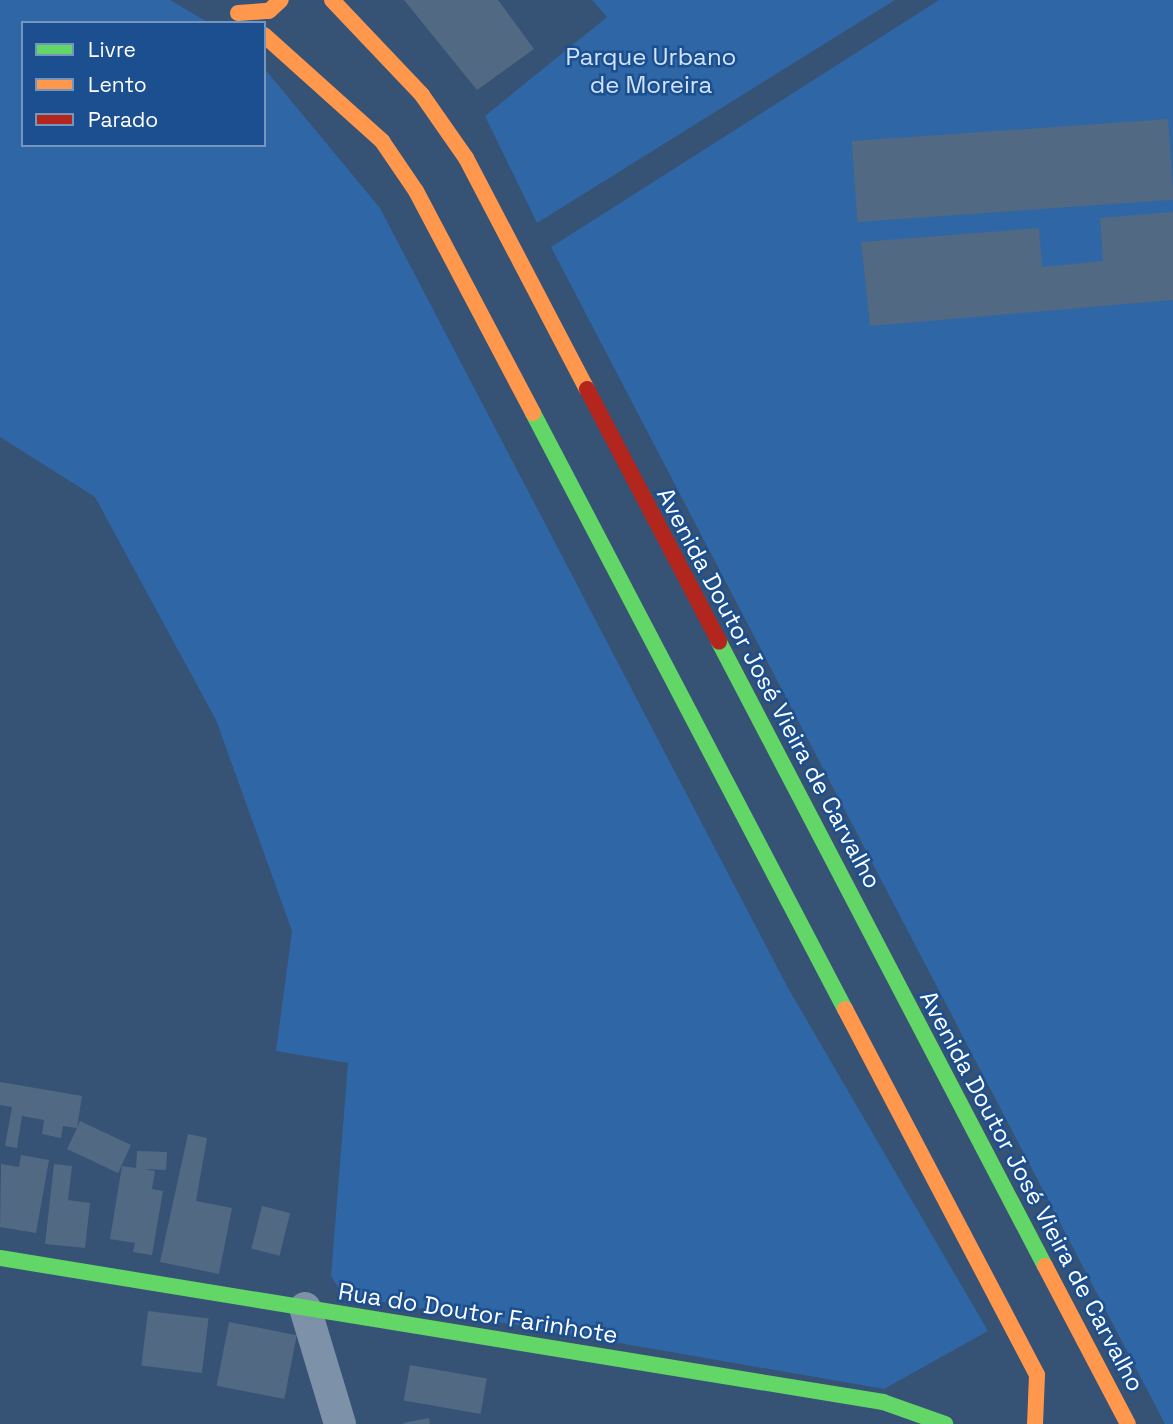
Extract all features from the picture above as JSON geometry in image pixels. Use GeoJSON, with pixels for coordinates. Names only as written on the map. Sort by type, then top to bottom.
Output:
{"type":"FeatureCollection","features":[{"type":"Feature","properties":{"kind":"street"},"geometry":{"type":"LineString","coordinates":[[219,0],[244,18],[269,11],[281,0]]}},
{"type":"Feature","properties":{"kind":"street","name":"Avenida Doutor José Vieira de Carvalho"},"geometry":{"type":"LineString","coordinates":[[332,0],[422,95],[467,159],[1128,1424]]}},
{"type":"Feature","properties":{"kind":"street"},"geometry":{"type":"LineString","coordinates":[[266,37],[340,97],[382,141],[416,191],[1037,1375],[1035,1424]]}},
{"type":"Feature","properties":{"kind":"street","name":"Rua do Doutor Farinhote"},"geometry":{"type":"LineString","coordinates":[[0,1258],[883,1402],[945,1424]]}},
{"type":"Feature","properties":{"kind":"street"},"geometry":{"type":"LineString","coordinates":[[305,1308],[340,1424]]}},
{"type":"Feature","properties":{"kind":"green space"},"geometry":{"type":"Polygon","coordinates":[[[0,0],[170,0],[206,21],[21,21],[21,147],[266,147],[266,70],[380,208],[788,988],[988,1331],[884,1389],[343,1295],[331,1276],[348,1063],[276,1051],[292,931],[216,720],[95,497],[0,437],[0,0]]]}},
{"type":"Feature","properties":{"kind":"green space","name":"Parque Urbano de Moreira"},"geometry":{"type":"Polygon","coordinates":[[[592,0],[895,0],[537,223],[485,116],[607,17],[592,0]]]}},
{"type":"Feature","properties":{"kind":"green space"},"geometry":{"type":"Polygon","coordinates":[[[939,0],[1173,0],[1173,1424],[1165,1424],[551,247],[939,0]]]}},
{"type":"Feature","properties":{"kind":"building"},"geometry":{"type":"Polygon","coordinates":[[[404,0],[498,0],[534,49],[477,90],[404,0]]]}},
{"type":"Feature","properties":{"kind":"building"},"geometry":{"type":"Polygon","coordinates":[[[1168,119],[1173,200],[857,222],[852,141],[1168,119]]]}},
{"type":"Feature","properties":{"kind":"building"},"geometry":{"type":"Polygon","coordinates":[[[1173,212],[1173,300],[870,326],[861,242],[1039,228],[1042,267],[1103,261],[1100,218],[1173,212]]]}},
{"type":"Feature","properties":{"kind":"building"},"geometry":{"type":"Polygon","coordinates":[[[0,1082],[82,1096],[77,1128],[63,1126],[61,1138],[42,1134],[44,1120],[22,1116],[17,1148],[5,1146],[12,1107],[0,1105],[0,1082]]]}},
{"type":"Feature","properties":{"kind":"building"},"geometry":{"type":"Polygon","coordinates":[[[80,1121],[131,1145],[118,1173],[67,1149],[80,1121]]]}},
{"type":"Feature","properties":{"kind":"building"},"geometry":{"type":"Polygon","coordinates":[[[188,1134],[207,1138],[196,1201],[232,1208],[219,1274],[160,1262],[188,1134]]]}},
{"type":"Feature","properties":{"kind":"building"},"geometry":{"type":"Polygon","coordinates":[[[137,1151],[167,1152],[166,1170],[144,1169],[155,1171],[152,1189],[163,1191],[152,1255],[133,1252],[135,1243],[110,1239],[122,1166],[136,1168],[137,1151]]]}},
{"type":"Feature","properties":{"kind":"building"},"geometry":{"type":"Polygon","coordinates":[[[21,1155],[49,1160],[36,1233],[0,1227],[1,1164],[19,1167],[21,1155]]]}},
{"type":"Feature","properties":{"kind":"building"},"geometry":{"type":"Polygon","coordinates":[[[54,1164],[72,1166],[68,1200],[90,1203],[85,1248],[45,1244],[54,1164]]]}},
{"type":"Feature","properties":{"kind":"building"},"geometry":{"type":"Polygon","coordinates":[[[262,1206],[290,1213],[279,1256],[251,1249],[262,1206]]]}},
{"type":"Feature","properties":{"kind":"building"},"geometry":{"type":"Polygon","coordinates":[[[148,1311],[209,1318],[202,1373],[141,1366],[148,1311]]]}},
{"type":"Feature","properties":{"kind":"building"},"geometry":{"type":"Polygon","coordinates":[[[229,1322],[297,1335],[284,1399],[217,1386],[229,1322]]]}},
{"type":"Feature","properties":{"kind":"building"},"geometry":{"type":"Polygon","coordinates":[[[410,1365],[487,1379],[481,1414],[404,1400],[410,1365]]]}},
{"type":"Feature","properties":{"kind":"building"},"geometry":{"type":"Polygon","coordinates":[[[429,1418],[430,1424],[403,1423],[429,1418]]]}},
{"type":"Feature","properties":{"kind":"traffic: fast"},"geometry":{"type":"LineString","coordinates":[[533,413],[845,1009]]}},
{"type":"Feature","properties":{"kind":"traffic: fast"},"geometry":{"type":"LineString","coordinates":[[719,642],[1045,1266]]}},
{"type":"Feature","properties":{"kind":"traffic: fast"},"geometry":{"type":"LineString","coordinates":[[0,1258],[883,1402],[945,1424]]}},
{"type":"Feature","properties":{"kind":"traffic: slow"},"geometry":{"type":"LineString","coordinates":[[238,13],[269,11],[281,0]]}},
{"type":"Feature","properties":{"kind":"traffic: slow"},"geometry":{"type":"LineString","coordinates":[[332,0],[422,95],[466,158],[587,389]]}},
{"type":"Feature","properties":{"kind":"traffic: slow"},"geometry":{"type":"LineString","coordinates":[[266,37],[382,141],[416,191],[533,413]]}},
{"type":"Feature","properties":{"kind":"traffic: slow"},"geometry":{"type":"LineString","coordinates":[[845,1009],[1037,1375],[1035,1424]]}},
{"type":"Feature","properties":{"kind":"traffic: slow"},"geometry":{"type":"LineString","coordinates":[[1045,1266],[1128,1424]]}},
{"type":"Feature","properties":{"kind":"traffic: jam"},"geometry":{"type":"LineString","coordinates":[[587,389],[719,642]]}}]}
